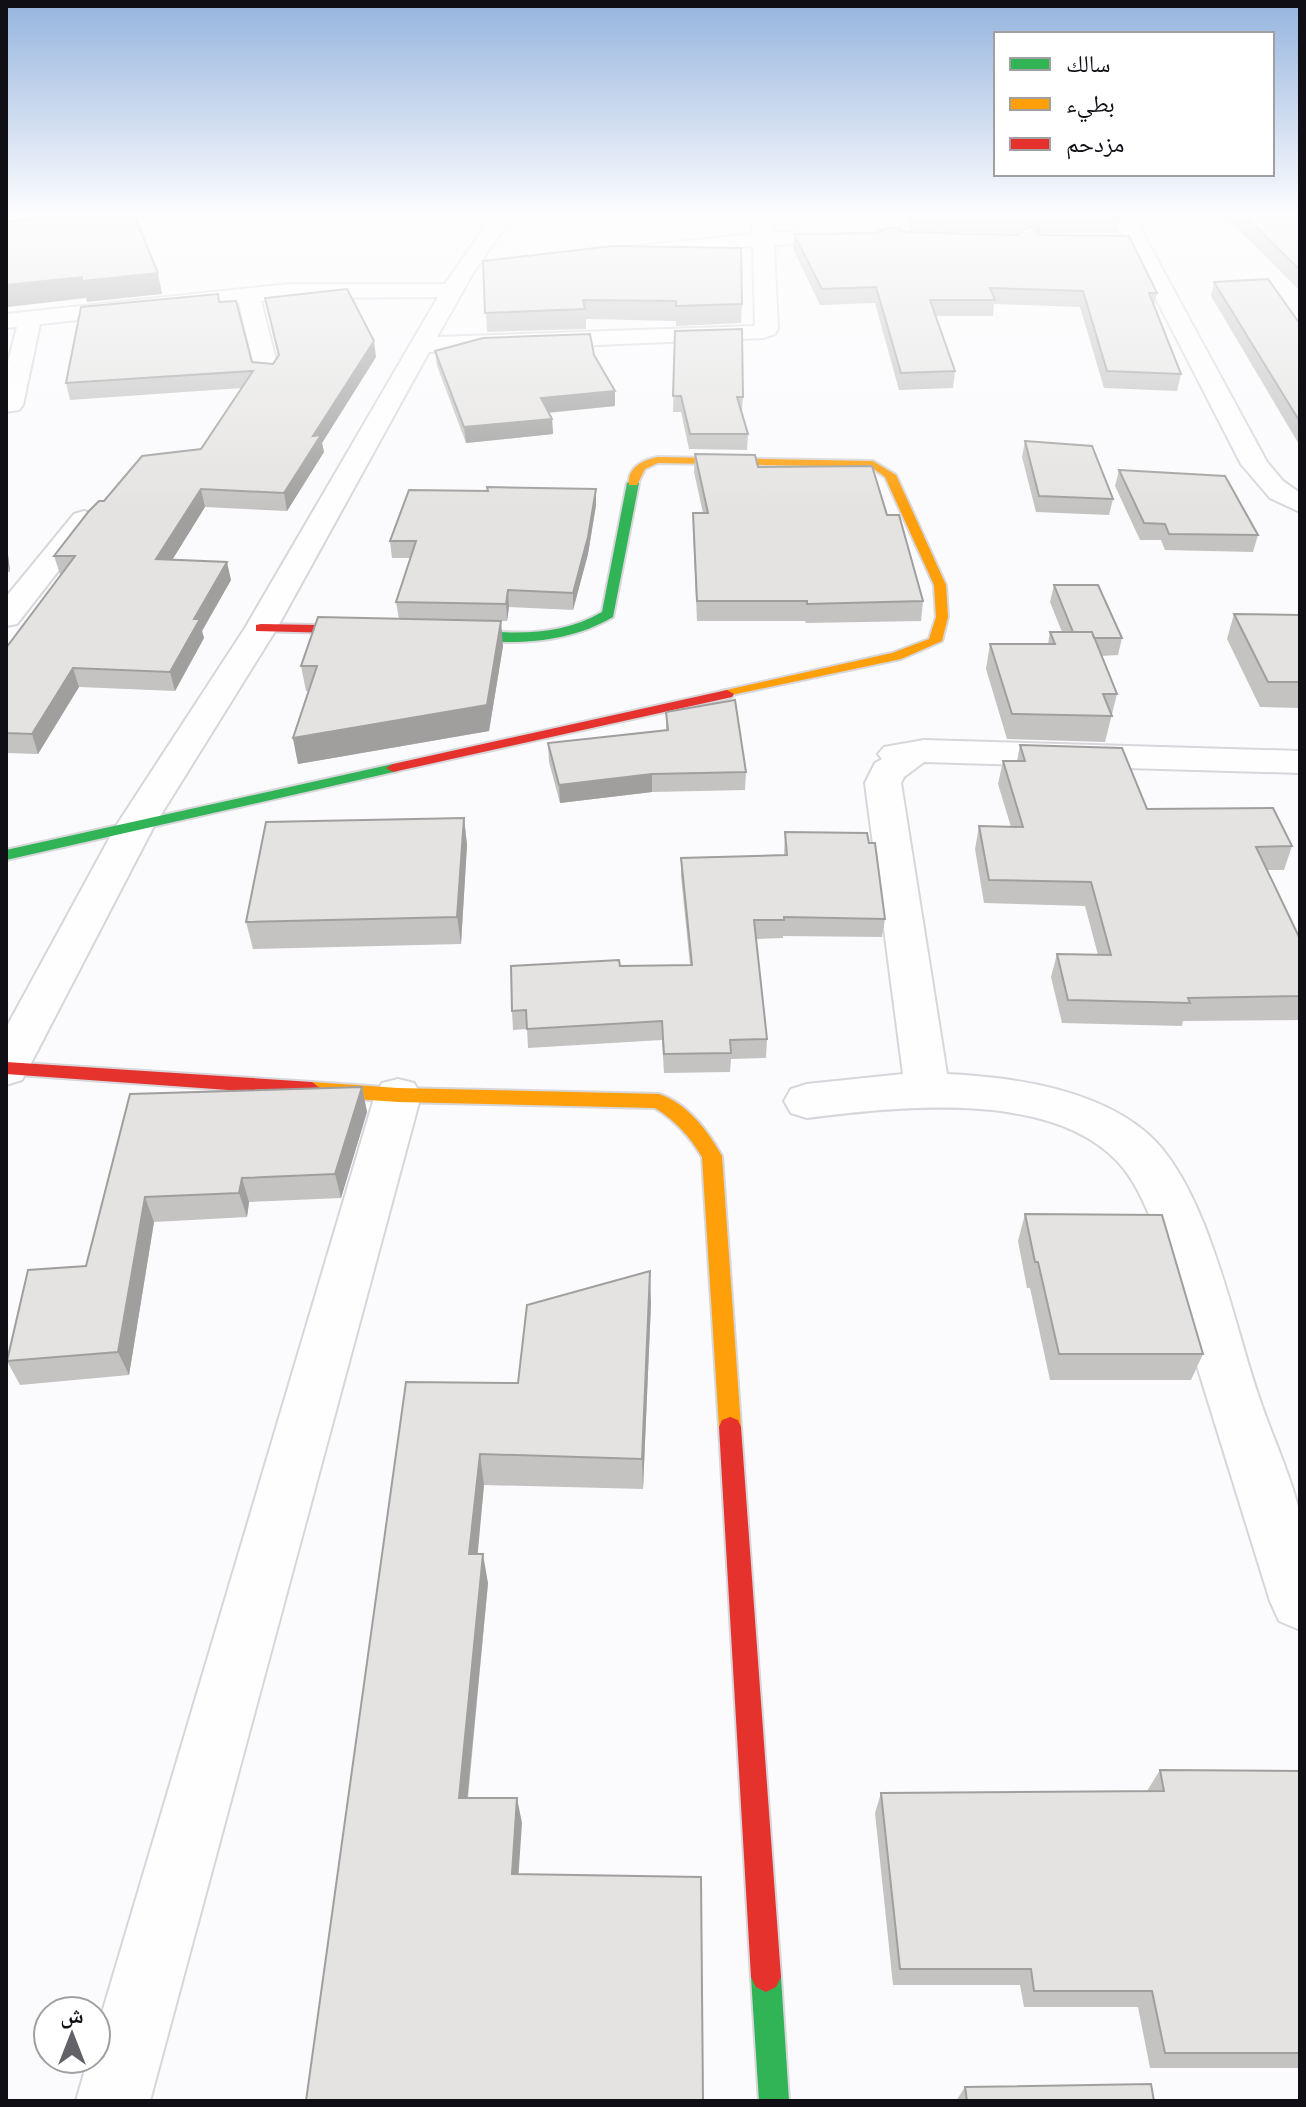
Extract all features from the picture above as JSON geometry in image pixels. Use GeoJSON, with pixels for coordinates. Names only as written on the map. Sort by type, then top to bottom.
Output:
{"type":"FeatureCollection","features":[{"type":"Feature","properties":{"kind":"street"},"geometry":{"type":"LineString","coordinates":[[10,405],[18,320],[77,313]]}},
{"type":"Feature","properties":{"kind":"street"},"geometry":{"type":"LineString","coordinates":[[253,313],[267,372]]}},
{"type":"Feature","properties":{"kind":"street"},"geometry":{"type":"LineString","coordinates":[[444,313],[422,345],[261,628],[135,826],[6,1068],[398,1095],[659,1101],[681,1113],[698,1131],[712,1156],[774,2101]]}},
{"type":"Feature","properties":{"kind":"street"},"geometry":{"type":"LineString","coordinates":[[422,345],[755,333],[767,329],[766,313]]}},
{"type":"Feature","properties":{"kind":"street"},"geometry":{"type":"LineString","coordinates":[[1168,313],[1254,464],[1266,481],[1300,504]]}},
{"type":"Feature","properties":{"kind":"street"},"geometry":{"type":"LineString","coordinates":[[6,855],[896,656],[935,641],[942,617],[940,585],[890,475],[883,468],[855,462],[658,460],[645,462],[635,473],[608,614],[599,624],[562,635],[420,631]]}},
{"type":"Feature","properties":{"kind":"street"},"geometry":{"type":"LineString","coordinates":[[6,617],[84,520]]}},
{"type":"Feature","properties":{"kind":"street"},"geometry":{"type":"LineString","coordinates":[[261,628],[388,631]]}},
{"type":"Feature","properties":{"kind":"street"},"geometry":{"type":"LineString","coordinates":[[927,1089],[883,783],[888,771],[902,762],[896,754],[924,751],[1300,762]]}},
{"type":"Feature","properties":{"kind":"street"},"geometry":{"type":"LineString","coordinates":[[807,1101],[927,1089],[1017,1099],[1090,1120],[1134,1149],[1166,1196],[1183,1239],[1224,1376],[1300,1601]]}},
{"type":"Feature","properties":{"kind":"street"},"geometry":{"type":"LineString","coordinates":[[113,2101],[398,1095]]}},
{"type":"Feature","properties":{"kind":"building"},"geometry":{"type":"Polygon","coordinates":[[[80,313],[239,313],[252,362],[273,364],[279,355],[269,313],[360,313],[374,341],[313,436],[321,435],[284,493],[201,489],[156,559],[227,562],[194,619],[200,619],[170,672],[73,668],[32,734],[6,733],[6,648],[75,556],[54,556],[89,511],[99,501],[104,501],[142,456],[201,449],[253,371],[66,383],[80,313]]]}},
{"type":"Feature","properties":{"kind":"building"},"geometry":{"type":"Polygon","coordinates":[[[884,313],[935,313],[955,371],[901,373],[884,313]]]}},
{"type":"Feature","properties":{"kind":"building"},"geometry":{"type":"Polygon","coordinates":[[[1090,313],[1157,313],[1181,374],[1107,371],[1090,313]]]}},
{"type":"Feature","properties":{"kind":"building"},"geometry":{"type":"Polygon","coordinates":[[[1233,313],[1292,313],[1300,324],[1300,422],[1233,313]]]}},
{"type":"Feature","properties":{"kind":"building"},"geometry":{"type":"Polygon","coordinates":[[[742,329],[743,397],[737,397],[748,434],[690,434],[681,396],[673,396],[675,331],[742,329]]]}},
{"type":"Feature","properties":{"kind":"building"},"geometry":{"type":"Polygon","coordinates":[[[590,334],[594,355],[615,391],[541,398],[552,419],[464,427],[435,351],[483,338],[590,334]]]}},
{"type":"Feature","properties":{"kind":"building"},"geometry":{"type":"Polygon","coordinates":[[[1025,441],[1092,446],[1113,499],[1039,496],[1025,441]]]}},
{"type":"Feature","properties":{"kind":"building"},"geometry":{"type":"Polygon","coordinates":[[[695,454],[755,455],[758,467],[872,466],[887,515],[899,515],[923,601],[807,604],[807,601],[697,601],[693,513],[708,513],[695,454]]]}},
{"type":"Feature","properties":{"kind":"building"},"geometry":{"type":"Polygon","coordinates":[[[1119,470],[1225,476],[1258,535],[1169,534],[1165,524],[1144,523],[1119,470]]]}},
{"type":"Feature","properties":{"kind":"building"},"geometry":{"type":"Polygon","coordinates":[[[487,487],[596,489],[588,537],[573,593],[508,590],[506,604],[396,602],[416,541],[390,541],[409,490],[488,491],[487,487]]]}},
{"type":"Feature","properties":{"kind":"building"},"geometry":{"type":"Polygon","coordinates":[[[1054,585],[1098,585],[1122,638],[1094,638],[1092,632],[1073,632],[1054,585]]]}},
{"type":"Feature","properties":{"kind":"building"},"geometry":{"type":"Polygon","coordinates":[[[1234,614],[1300,615],[1300,682],[1268,682],[1234,614]]]}},
{"type":"Feature","properties":{"kind":"building"},"geometry":{"type":"Polygon","coordinates":[[[318,617],[501,621],[487,705],[293,738],[317,666],[301,666],[318,617]]]}},
{"type":"Feature","properties":{"kind":"building"},"geometry":{"type":"Polygon","coordinates":[[[1050,632],[1092,632],[1117,694],[1103,694],[1112,716],[1012,714],[990,644],[1055,644],[1050,632]]]}},
{"type":"Feature","properties":{"kind":"building"},"geometry":{"type":"Polygon","coordinates":[[[735,700],[746,772],[652,774],[559,785],[548,743],[668,730],[666,712],[735,700]]]}},
{"type":"Feature","properties":{"kind":"building"},"geometry":{"type":"Polygon","coordinates":[[[1020,745],[1122,748],[1147,809],[1273,808],[1292,846],[1256,847],[1300,939],[1300,996],[1188,998],[1190,1003],[1068,1000],[1057,954],[1111,955],[1091,882],[989,880],[979,826],[1023,827],[1003,761],[1025,761],[1020,745]]]}},
{"type":"Feature","properties":{"kind":"building"},"geometry":{"type":"Polygon","coordinates":[[[464,818],[457,917],[246,922],[266,822],[464,818]]]}},
{"type":"Feature","properties":{"kind":"building"},"geometry":{"type":"Polygon","coordinates":[[[785,832],[867,833],[869,843],[875,843],[885,919],[784,917],[784,920],[754,920],[767,1039],[730,1040],[731,1053],[664,1054],[662,1021],[527,1029],[526,1010],[512,1011],[511,966],[619,960],[620,966],[692,965],[681,858],[787,855],[785,832]]]}},
{"type":"Feature","properties":{"kind":"building"},"geometry":{"type":"Polygon","coordinates":[[[362,1087],[335,1174],[242,1178],[239,1193],[145,1197],[118,1352],[7,1361],[28,1270],[86,1266],[130,1094],[362,1087]]]}},
{"type":"Feature","properties":{"kind":"building"},"geometry":{"type":"Polygon","coordinates":[[[1025,1214],[1162,1215],[1203,1354],[1059,1354],[1025,1214]]]}},
{"type":"Feature","properties":{"kind":"building"},"geometry":{"type":"Polygon","coordinates":[[[650,1271],[642,1459],[480,1454],[469,1554],[483,1554],[459,1798],[517,1798],[512,1874],[701,1877],[703,2101],[306,2101],[406,1382],[518,1383],[527,1305],[650,1271]]]}},
{"type":"Feature","properties":{"kind":"building"},"geometry":{"type":"Polygon","coordinates":[[[1160,1770],[1300,1771],[1300,2053],[1165,2053],[1152,1991],[1034,1991],[1031,1969],[900,1969],[881,1793],[1164,1791],[1160,1770]]]}},
{"type":"Feature","properties":{"kind":"building"},"geometry":{"type":"Polygon","coordinates":[[[1151,2084],[1154,2101],[967,2101],[965,2087],[1151,2084]]]}},
{"type":"Feature","properties":{"kind":"traffic: fast"},"geometry":{"type":"LineString","coordinates":[[444,632],[507,637],[550,635],[571,632],[608,614],[633,483]]}},
{"type":"Feature","properties":{"kind":"traffic: fast"},"geometry":{"type":"LineString","coordinates":[[6,855],[393,768]]}},
{"type":"Feature","properties":{"kind":"traffic: fast"},"geometry":{"type":"LineString","coordinates":[[766,1977],[774,2101]]}},
{"type":"Feature","properties":{"kind":"traffic: slow"},"geometry":{"type":"LineString","coordinates":[[633,483],[641,467],[658,460],[873,464],[890,475],[940,585],[942,617],[935,641],[896,656],[727,694]]}},
{"type":"Feature","properties":{"kind":"traffic: slow"},"geometry":{"type":"LineString","coordinates":[[312,1089],[398,1095],[659,1101],[683,1118],[712,1156],[730,1427]]}},
{"type":"Feature","properties":{"kind":"traffic: jam"},"geometry":{"type":"LineString","coordinates":[[261,628],[375,630]]}},
{"type":"Feature","properties":{"kind":"traffic: jam"},"geometry":{"type":"LineString","coordinates":[[393,768],[727,694]]}},
{"type":"Feature","properties":{"kind":"traffic: jam"},"geometry":{"type":"LineString","coordinates":[[6,1068],[312,1089]]}},
{"type":"Feature","properties":{"kind":"traffic: jam"},"geometry":{"type":"LineString","coordinates":[[730,1427],[766,1977]]}}]}
